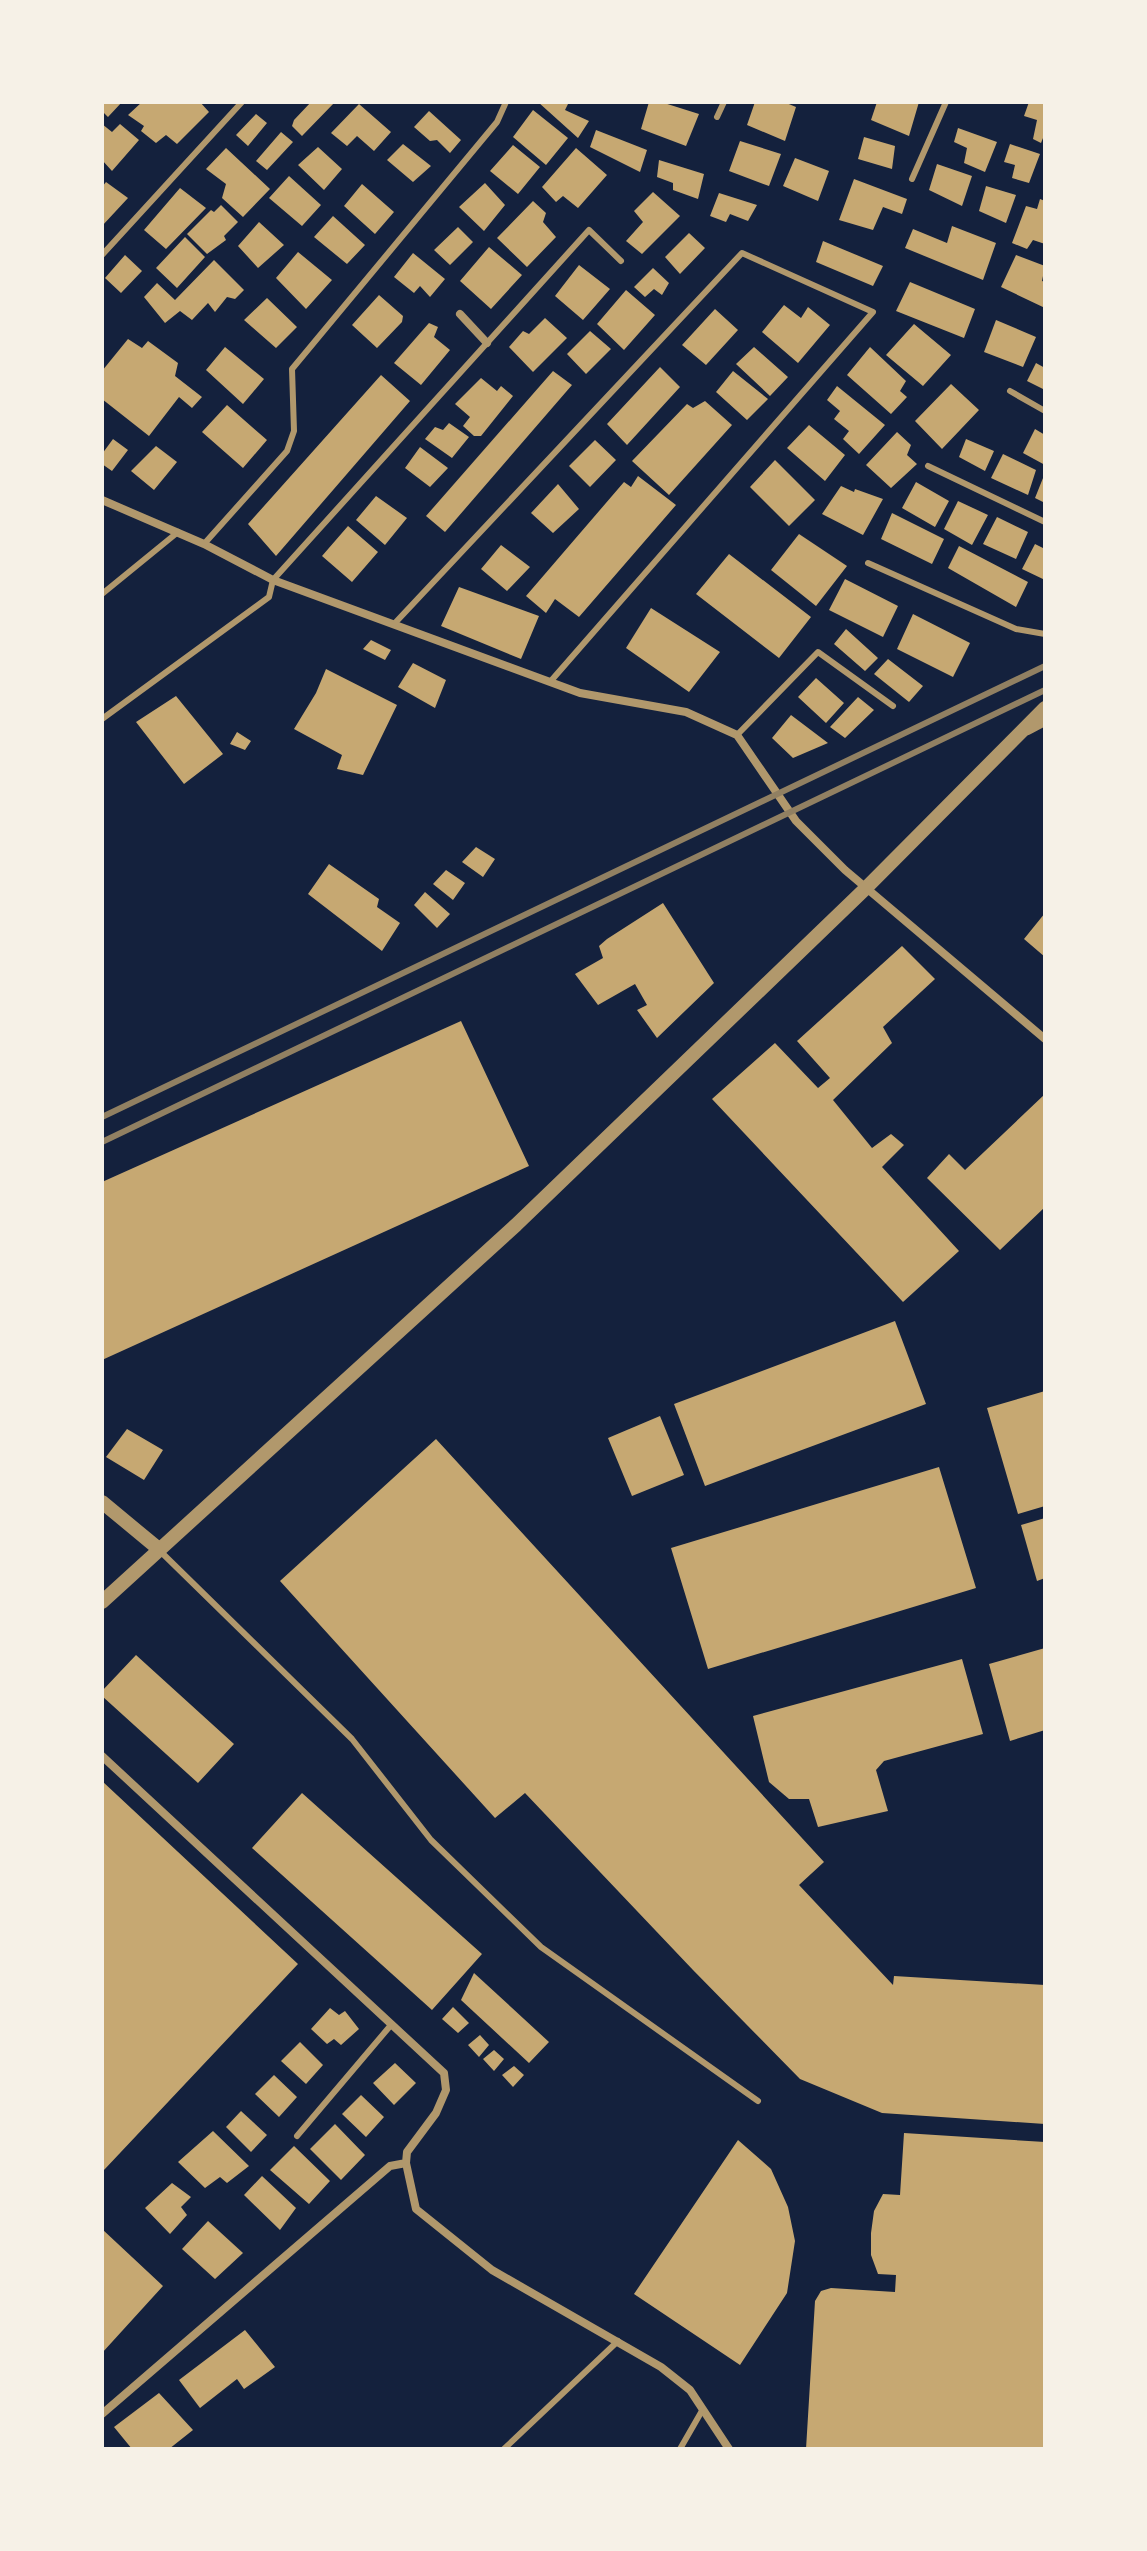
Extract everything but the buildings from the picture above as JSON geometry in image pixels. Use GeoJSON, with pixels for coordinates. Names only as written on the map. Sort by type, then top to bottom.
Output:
{"type":"FeatureCollection","features":[{"type":"Feature","properties":{"kind":"street"},"geometry":{"type":"LineString","coordinates":[[460,314],[487,343]]}},
{"type":"Feature","properties":{"kind":"street"},"geometry":{"type":"LineString","coordinates":[[102,500],[204,544],[273,580],[580,693],[686,712],[737,735],[796,821],[865,889],[1045,1039]]}},
{"type":"Feature","properties":{"kind":"street"},"geometry":{"type":"LineString","coordinates":[[102,1602],[516,1225],[865,889],[1045,708]]}},
{"type":"Feature","properties":{"kind":"street"},"geometry":{"type":"LineString","coordinates":[[1018,737],[1045,722]]}},
{"type":"Feature","properties":{"kind":"street"},"geometry":{"type":"LineString","coordinates":[[102,1502],[160,1550]]}},
{"type":"Feature","properties":{"kind":"street"},"geometry":{"type":"LineString","coordinates":[[102,1756],[444,2073],[446,2090],[436,2113],[407,2152],[406,2163],[416,2209],[492,2270],[661,2367],[690,2390],[729,2449]]}},
{"type":"Feature","properties":{"kind":"street"},"geometry":{"type":"LineString","coordinates":[[102,2414],[390,2166],[406,2163]]}},
{"type":"Feature","properties":{"kind":"lane"},"geometry":{"type":"LineString","coordinates":[[102,255],[242,102]]}},
{"type":"Feature","properties":{"kind":"lane"},"geometry":{"type":"LineString","coordinates":[[204,544],[287,451],[294,431],[292,369],[497,122],[506,102]]}},
{"type":"Feature","properties":{"kind":"lane"},"geometry":{"type":"LineString","coordinates":[[717,117],[724,102]]}},
{"type":"Feature","properties":{"kind":"lane"},"geometry":{"type":"LineString","coordinates":[[912,179],[946,102]]}},
{"type":"Feature","properties":{"kind":"lane"},"geometry":{"type":"LineString","coordinates":[[102,719],[269,597],[273,580],[589,230],[621,261]]}},
{"type":"Feature","properties":{"kind":"lane"},"geometry":{"type":"LineString","coordinates":[[395,623],[742,253],[873,312],[550,682]]}},
{"type":"Feature","properties":{"kind":"lane"},"geometry":{"type":"LineString","coordinates":[[1010,391],[1045,411]]}},
{"type":"Feature","properties":{"kind":"lane"},"geometry":{"type":"LineString","coordinates":[[928,466],[1045,522]]}},
{"type":"Feature","properties":{"kind":"lane"},"geometry":{"type":"LineString","coordinates":[[102,594],[178,532]]}},
{"type":"Feature","properties":{"kind":"lane"},"geometry":{"type":"LineString","coordinates":[[868,563],[1016,629],[1045,634]]}},
{"type":"Feature","properties":{"kind":"lane"},"geometry":{"type":"LineString","coordinates":[[737,735],[818,652],[893,706]]}},
{"type":"Feature","properties":{"kind":"lane"},"geometry":{"type":"LineString","coordinates":[[160,1550],[352,1739],[431,1840],[541,1947],[758,2101]]}},
{"type":"Feature","properties":{"kind":"lane"},"geometry":{"type":"LineString","coordinates":[[297,2136],[391,2025]]}},
{"type":"Feature","properties":{"kind":"lane"},"geometry":{"type":"LineString","coordinates":[[504,2449],[618,2341]]}},
{"type":"Feature","properties":{"kind":"lane"},"geometry":{"type":"LineString","coordinates":[[680,2449],[703,2409]]}},
{"type":"Feature","properties":{"kind":"railway"},"geometry":{"type":"LineString","coordinates":[[102,1117],[1045,666]]}},
{"type":"Feature","properties":{"kind":"railway"},"geometry":{"type":"LineString","coordinates":[[102,1142],[1045,690]]}}]}
